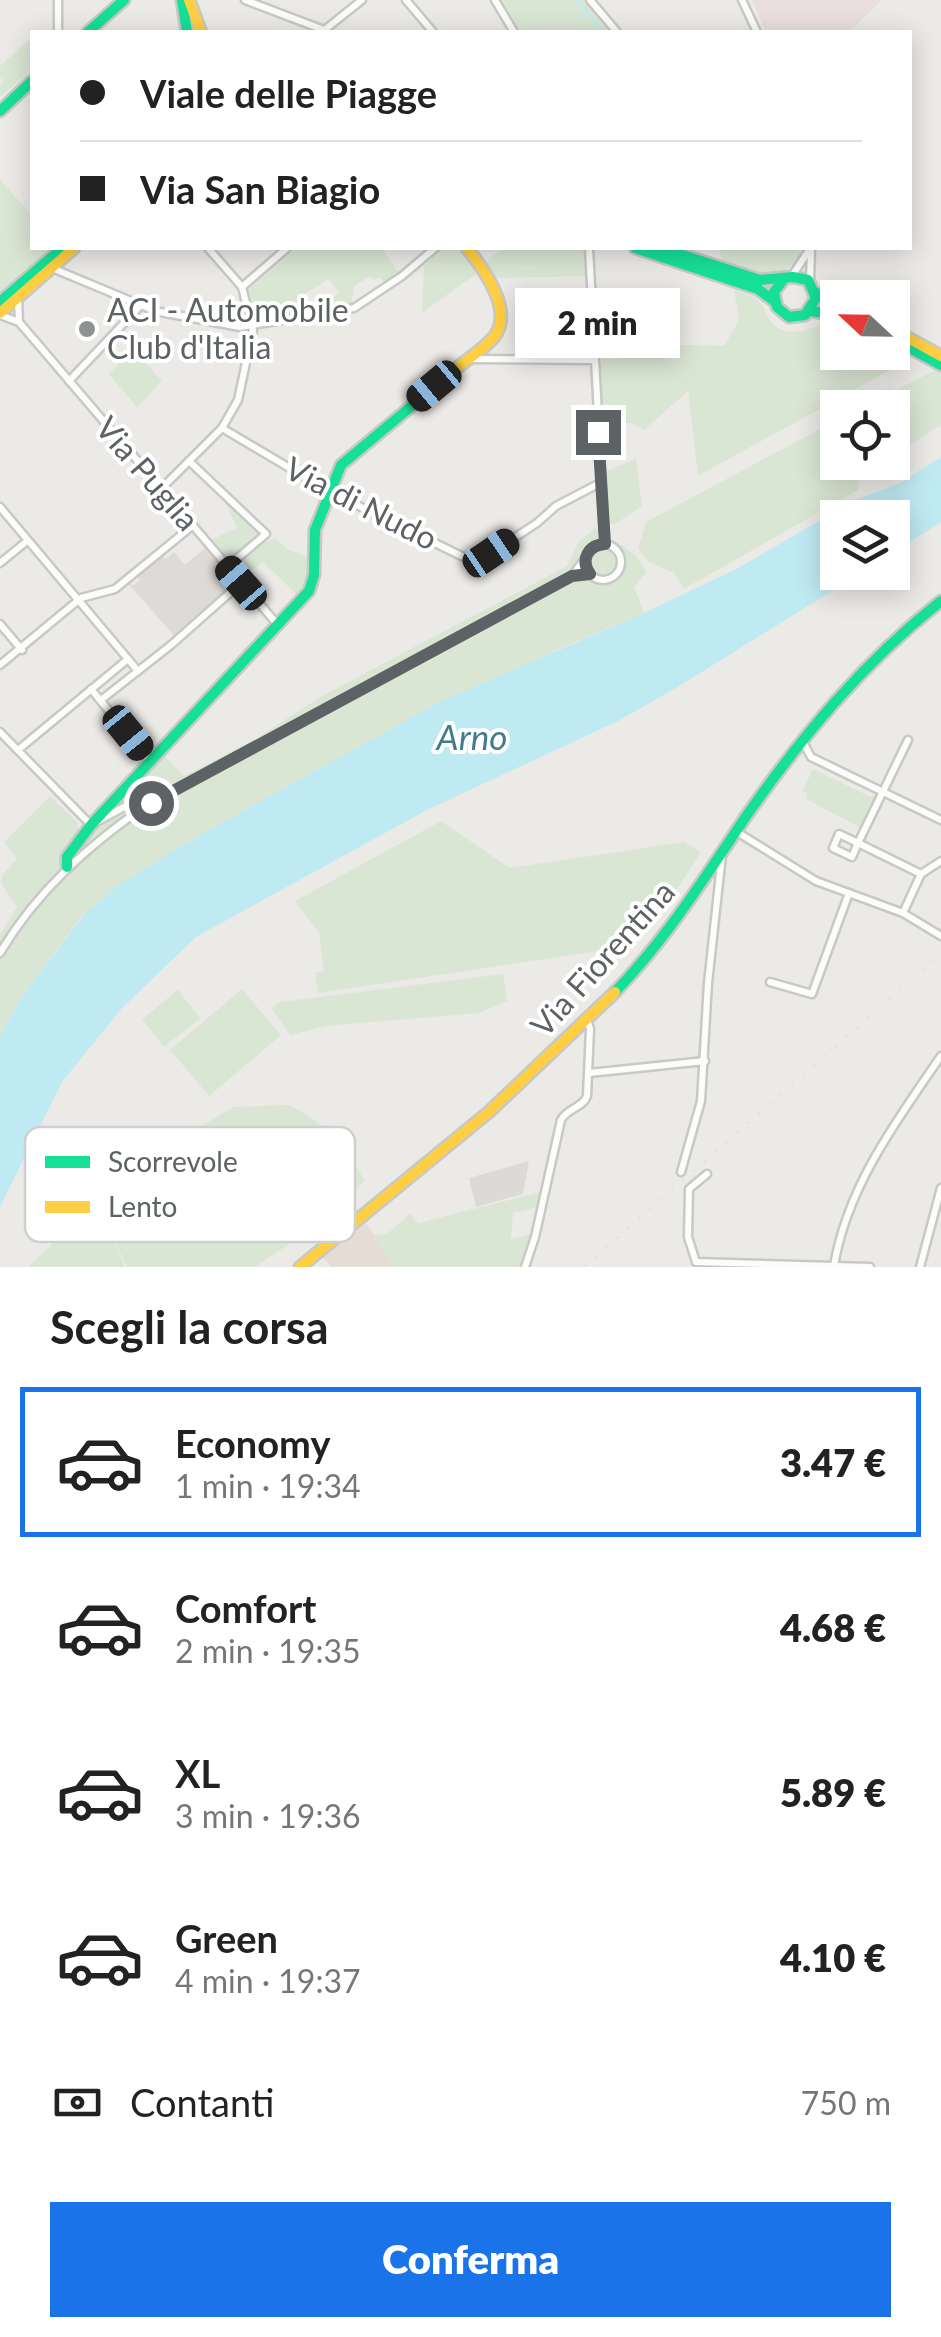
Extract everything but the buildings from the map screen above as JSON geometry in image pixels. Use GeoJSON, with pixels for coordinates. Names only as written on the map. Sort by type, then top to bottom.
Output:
{"type":"FeatureCollection","features":[{"type":"Feature","properties":{"kind":"main road"},"geometry":{"type":"LineString","coordinates":[[90,30],[124,0]]}},
{"type":"Feature","properties":{"kind":"main road"},"geometry":{"type":"LineString","coordinates":[[186,0],[188,30]]}},
{"type":"Feature","properties":{"kind":"main road"},"geometry":{"type":"LineString","coordinates":[[186,0],[200,30]]}},
{"type":"Feature","properties":{"kind":"main road"},"geometry":{"type":"LineString","coordinates":[[0,110],[30,83]]}},
{"type":"Feature","properties":{"kind":"main road"},"geometry":{"type":"LineString","coordinates":[[0,302],[60,250]]}},
{"type":"Feature","properties":{"kind":"main road"},"geometry":{"type":"LineString","coordinates":[[0,314],[72,250]]}},
{"type":"Feature","properties":{"kind":"main road"},"geometry":{"type":"LineString","coordinates":[[67,867],[67,857],[90,825],[302,600],[312,584],[316,526],[342,463],[496,336],[500,321],[486,273],[469,250]]}},
{"type":"Feature","properties":{"kind":"main road"},"geometry":{"type":"LineString","coordinates":[[641,250],[758,289],[789,317],[820,312]]}},
{"type":"Feature","properties":{"kind":"main road"},"geometry":{"type":"LineString","coordinates":[[667,250],[760,280],[788,278],[820,293]]}},
{"type":"Feature","properties":{"kind":"main road"},"geometry":{"type":"LineString","coordinates":[[774,301],[776,288],[788,278]]}},
{"type":"Feature","properties":{"kind":"main road"},"geometry":{"type":"LineString","coordinates":[[810,311],[813,287]]}},
{"type":"Feature","properties":{"kind":"main road"},"geometry":{"type":"LineString","coordinates":[[910,342],[941,356]]}},
{"type":"Feature","properties":{"kind":"main road"},"geometry":{"type":"LineString","coordinates":[[910,343],[941,366]]}},
{"type":"Feature","properties":{"kind":"main road","name":"Via Fiorentina"},"geometry":{"type":"LineString","coordinates":[[355,1224],[480,1118],[587,1018],[667,934],[793,755],[868,661],[941,600]]}},
{"type":"Feature","properties":{"kind":"main road","name":"Via Fiorentina"},"geometry":{"type":"LineString","coordinates":[[300,1267],[332,1242]]}},
{"type":"Feature","properties":{"kind":"street"},"geometry":{"type":"LineString","coordinates":[[58,0],[58,30]]}},
{"type":"Feature","properties":{"kind":"street"},"geometry":{"type":"LineString","coordinates":[[245,0],[320,30]]}},
{"type":"Feature","properties":{"kind":"street"},"geometry":{"type":"LineString","coordinates":[[323,30],[362,0]]}},
{"type":"Feature","properties":{"kind":"street"},"geometry":{"type":"LineString","coordinates":[[406,0],[431,30]]}},
{"type":"Feature","properties":{"kind":"street"},"geometry":{"type":"LineString","coordinates":[[496,0],[513,30]]}},
{"type":"Feature","properties":{"kind":"street"},"geometry":{"type":"LineString","coordinates":[[590,0],[615,30]]}},
{"type":"Feature","properties":{"kind":"street"},"geometry":{"type":"LineString","coordinates":[[742,0],[756,30]]}},
{"type":"Feature","properties":{"kind":"street"},"geometry":{"type":"LineString","coordinates":[[160,490],[222,428],[240,396],[252,325],[242,287],[210,250]]}},
{"type":"Feature","properties":{"kind":"street"},"geometry":{"type":"LineString","coordinates":[[242,287],[285,250]]}},
{"type":"Feature","properties":{"kind":"street"},"geometry":{"type":"LineString","coordinates":[[52,268],[141,305],[236,326],[354,308],[434,250]]}},
{"type":"Feature","properties":{"kind":"street"},"geometry":{"type":"LineString","coordinates":[[589,250],[605,544]]}},
{"type":"Feature","properties":{"kind":"street"},"geometry":{"type":"LineString","coordinates":[[788,278],[809,250]]}},
{"type":"Feature","properties":{"kind":"street"},"geometry":{"type":"LineString","coordinates":[[811,250],[813,287]]}},
{"type":"Feature","properties":{"kind":"street"},"geometry":{"type":"LineString","coordinates":[[19,322],[16,311],[20,296]]}},
{"type":"Feature","properties":{"kind":"street"},"geometry":{"type":"LineString","coordinates":[[69,381],[141,305]]}},
{"type":"Feature","properties":{"kind":"street","name":"Via Puglia"},"geometry":{"type":"LineString","coordinates":[[0,314],[19,322],[277,624]]}},
{"type":"Feature","properties":{"kind":"street"},"geometry":{"type":"LineString","coordinates":[[468,359],[594,360]]}},
{"type":"Feature","properties":{"kind":"street","name":"Via di Nudo"},"geometry":{"type":"LineString","coordinates":[[222,428],[330,492],[476,563],[538,523],[556,506],[600,483]]}},
{"type":"Feature","properties":{"kind":"street"},"geometry":{"type":"LineString","coordinates":[[189,461],[266,534],[227,567]]}},
{"type":"Feature","properties":{"kind":"street"},"geometry":{"type":"LineString","coordinates":[[0,507],[138,671]]}},
{"type":"Feature","properties":{"kind":"street"},"geometry":{"type":"LineString","coordinates":[[0,666],[77,602],[87,595],[114,590],[192,526]]}},
{"type":"Feature","properties":{"kind":"street"},"geometry":{"type":"LineString","coordinates":[[0,564],[28,541]]}},
{"type":"Feature","properties":{"kind":"street"},"geometry":{"type":"LineString","coordinates":[[0,952],[30,908],[67,867],[145,806],[572,576],[590,574],[604,581],[614,577],[620,570],[618,551],[605,544],[591,548],[572,576]]}},
{"type":"Feature","properties":{"kind":"street"},"geometry":{"type":"LineString","coordinates":[[586,558],[590,574]]}},
{"type":"Feature","properties":{"kind":"street"},"geometry":{"type":"LineString","coordinates":[[101,700],[241,583]]}},
{"type":"Feature","properties":{"kind":"street"},"geometry":{"type":"LineString","coordinates":[[0,624],[22,650]]}},
{"type":"Feature","properties":{"kind":"street"},"geometry":{"type":"LineString","coordinates":[[18,750],[128,659]]}},
{"type":"Feature","properties":{"kind":"street"},"geometry":{"type":"LineString","coordinates":[[116,669],[126,680]]}},
{"type":"Feature","properties":{"kind":"street"},"geometry":{"type":"LineString","coordinates":[[92,689],[149,760]]}},
{"type":"Feature","properties":{"kind":"street"},"geometry":{"type":"LineString","coordinates":[[0,732],[90,825],[131,804],[145,806]]}},
{"type":"Feature","properties":{"kind":"street"},"geometry":{"type":"LineString","coordinates":[[908,740],[858,843],[921,874]]}},
{"type":"Feature","properties":{"kind":"street"},"geometry":{"type":"LineString","coordinates":[[803,742],[811,757]]}},
{"type":"Feature","properties":{"kind":"street"},"geometry":{"type":"LineString","coordinates":[[793,755],[811,757],[941,820]]}},
{"type":"Feature","properties":{"kind":"street"},"geometry":{"type":"LineString","coordinates":[[737,832],[810,878],[903,913],[941,936]]}},
{"type":"Feature","properties":{"kind":"street"},"geometry":{"type":"LineString","coordinates":[[680,1172],[698,1114],[705,1061],[708,983],[722,854]]}},
{"type":"Feature","properties":{"kind":"street"},"geometry":{"type":"LineString","coordinates":[[903,913],[921,874],[941,860]]}},
{"type":"Feature","properties":{"kind":"street"},"geometry":{"type":"LineString","coordinates":[[770,982],[812,994],[848,893]]}},
{"type":"Feature","properties":{"kind":"street"},"geometry":{"type":"LineString","coordinates":[[524,1267],[536,1237],[558,1127],[567,1111],[585,1101],[589,1073],[587,1018]]}},
{"type":"Feature","properties":{"kind":"street"},"geometry":{"type":"LineString","coordinates":[[834,1266],[845,1226],[877,1152],[941,1056]]}},
{"type":"Feature","properties":{"kind":"street"},"geometry":{"type":"LineString","coordinates":[[589,1073],[705,1061]]}},
{"type":"Feature","properties":{"kind":"street"},"geometry":{"type":"LineString","coordinates":[[707,1174],[689,1190],[688,1237],[696,1262],[870,1267]]}},
{"type":"Feature","properties":{"kind":"street"},"geometry":{"type":"LineString","coordinates":[[920,1267],[941,1188]]}},
{"type":"Feature","properties":{"kind":"shaded area"},"geometry":{"type":"Polygon","coordinates":[[[752,0],[882,0],[851,30],[765,30],[752,0]]]}},
{"type":"Feature","properties":{"kind":"shaded area"},"geometry":{"type":"Polygon","coordinates":[[[205,548],[236,583],[175,637],[129,584],[140,580],[137,576],[162,556],[165,559],[174,552],[185,565],[205,548]]]}},
{"type":"Feature","properties":{"kind":"shaded area"},"geometry":{"type":"Polygon","coordinates":[[[529,1161],[523,1194],[476,1207],[469,1178],[529,1161]]]}},
{"type":"Feature","properties":{"kind":"shaded area"},"geometry":{"type":"Polygon","coordinates":[[[366,1223],[395,1267],[331,1267],[322,1256],[341,1242],[355,1242],[355,1231],[366,1223]]]}},
{"type":"Feature","properties":{"kind":"green space"},"geometry":{"type":"Polygon","coordinates":[[[502,0],[584,0],[607,30],[519,30],[502,0]]]}},
{"type":"Feature","properties":{"kind":"green space"},"geometry":{"type":"Polygon","coordinates":[[[30,39],[30,72],[0,97],[0,85],[4,82],[0,66],[30,39]]]}},
{"type":"Feature","properties":{"kind":"green space"},"geometry":{"type":"Polygon","coordinates":[[[0,180],[30,213],[30,250],[51,250],[0,295],[0,180]]]}},
{"type":"Feature","properties":{"kind":"green space"},"geometry":{"type":"Polygon","coordinates":[[[294,250],[383,250],[399,273],[384,283],[380,277],[374,280],[369,276],[353,287],[354,304],[350,306],[318,309],[339,293],[329,279],[301,296],[311,310],[308,313],[257,319],[248,290],[294,250]]]}},
{"type":"Feature","properties":{"kind":"green space"},"geometry":{"type":"Polygon","coordinates":[[[441,250],[464,250],[480,271],[422,313],[424,266],[441,250]]]}},
{"type":"Feature","properties":{"kind":"green space"},"geometry":{"type":"Polygon","coordinates":[[[500,250],[584,250],[589,276],[494,278],[486,261],[500,250]]]}},
{"type":"Feature","properties":{"kind":"green space"},"geometry":{"type":"Polygon","coordinates":[[[720,250],[801,250],[795,261],[778,273],[757,272],[722,260],[720,250]]]}},
{"type":"Feature","properties":{"kind":"green space"},"geometry":{"type":"Polygon","coordinates":[[[734,290],[757,299],[773,324],[782,330],[796,332],[820,327],[820,370],[890,370],[854,390],[820,390],[820,409],[698,476],[688,391],[644,430],[632,423],[603,423],[601,359],[648,357],[650,344],[724,346],[739,320],[734,290]]]}},
{"type":"Feature","properties":{"kind":"green space"},"geometry":{"type":"Polygon","coordinates":[[[133,349],[162,381],[137,407],[109,374],[133,349]]]}},
{"type":"Feature","properties":{"kind":"green space"},"geometry":{"type":"Polygon","coordinates":[[[941,367],[941,425],[910,445],[910,390],[897,390],[941,367]]]}},
{"type":"Feature","properties":{"kind":"green space"},"geometry":{"type":"Polygon","coordinates":[[[820,429],[820,480],[860,480],[858,490],[840,500],[820,500],[820,512],[684,589],[674,573],[649,562],[638,548],[646,522],[820,429]]]}},
{"type":"Feature","properties":{"kind":"green space"},"geometry":{"type":"Polygon","coordinates":[[[636,459],[642,506],[615,524],[610,523],[606,515],[604,472],[636,459]]]}},
{"type":"Feature","properties":{"kind":"green space"},"geometry":{"type":"Polygon","coordinates":[[[224,499],[261,534],[230,562],[211,540],[237,528],[224,499]]]}},
{"type":"Feature","properties":{"kind":"green space"},"geometry":{"type":"Polygon","coordinates":[[[596,528],[631,552],[642,565],[646,573],[634,587],[644,613],[554,651],[82,916],[23,995],[0,1036],[0,935],[17,907],[1,883],[3,874],[17,859],[4,842],[50,796],[77,822],[79,833],[89,833],[161,753],[184,776],[257,738],[322,696],[567,566],[579,541],[596,528]]]}},
{"type":"Feature","properties":{"kind":"green space"},"geometry":{"type":"Polygon","coordinates":[[[275,538],[289,550],[311,558],[311,579],[300,598],[263,562],[243,576],[235,569],[263,543],[275,538]]]}},
{"type":"Feature","properties":{"kind":"green space"},"geometry":{"type":"Polygon","coordinates":[[[813,769],[871,797],[876,795],[861,828],[806,799],[808,793],[802,791],[813,769]]]}},
{"type":"Feature","properties":{"kind":"green space"},"geometry":{"type":"Polygon","coordinates":[[[441,821],[510,868],[684,842],[701,852],[670,900],[632,946],[318,993],[315,973],[324,971],[319,933],[295,901],[441,821]]]}},
{"type":"Feature","properties":{"kind":"green space"},"geometry":{"type":"Polygon","coordinates":[[[503,974],[507,1001],[479,1013],[325,1026],[290,1035],[271,1008],[280,1002],[503,974]]]}},
{"type":"Feature","properties":{"kind":"green space"},"geometry":{"type":"Polygon","coordinates":[[[242,989],[281,1035],[209,1096],[170,1050],[242,989]]]}},
{"type":"Feature","properties":{"kind":"green space"},"geometry":{"type":"Polygon","coordinates":[[[178,990],[200,1018],[164,1047],[142,1019],[178,990]]]}},
{"type":"Feature","properties":{"kind":"green space"},"geometry":{"type":"Polygon","coordinates":[[[288,1105],[321,1127],[199,1127],[234,1107],[288,1105]]]}},
{"type":"Feature","properties":{"kind":"green space"},"geometry":{"type":"Polygon","coordinates":[[[355,1165],[365,1181],[355,1190],[355,1165]]]}},
{"type":"Feature","properties":{"kind":"green space"},"geometry":{"type":"Polygon","coordinates":[[[541,1192],[538,1207],[513,1213],[511,1239],[532,1234],[519,1267],[395,1267],[372,1235],[387,1234],[410,1214],[418,1223],[541,1192]]]}},
{"type":"Feature","properties":{"kind":"green space"},"geometry":{"type":"Polygon","coordinates":[[[54,1242],[114,1242],[125,1267],[28,1267],[54,1242]]]}},
{"type":"Feature","properties":{"kind":"green space"},"geometry":{"type":"Polygon","coordinates":[[[114,1242],[292,1242],[255,1267],[127,1267],[114,1242]]]}},
{"type":"Feature","properties":{"kind":"water","name":"Arno"},"geometry":{"type":"Polygon","coordinates":[[[941,457],[941,522],[910,542],[910,500],[855,500],[910,480],[941,457]]]}},
{"type":"Feature","properties":{"kind":"water","name":"Arno"},"geometry":{"type":"Polygon","coordinates":[[[820,520],[820,590],[834,590],[618,721],[427,810],[196,937],[122,1008],[62,1082],[40,1127],[25,1127],[25,1157],[0,1207],[0,1036],[23,995],[83,916],[115,887],[200,835],[441,701],[738,568],[820,520]]]}},
{"type":"Feature","properties":{"kind":"waterway"},"geometry":{"type":"LineString","coordinates":[[576,0],[602,30]]}},
{"type":"Feature","properties":{"kind":"railway"},"geometry":{"type":"LineString","coordinates":[[584,1267],[941,954]]}},
{"type":"Feature","properties":{"kind":"traffic: fast"},"geometry":{"type":"LineString","coordinates":[[90,30],[124,0]]}},
{"type":"Feature","properties":{"kind":"traffic: fast"},"geometry":{"type":"LineString","coordinates":[[182,0],[187,30]]}},
{"type":"Feature","properties":{"kind":"traffic: fast"},"geometry":{"type":"LineString","coordinates":[[0,111],[30,83]]}},
{"type":"Feature","properties":{"kind":"traffic: fast"},"geometry":{"type":"LineString","coordinates":[[0,302],[60,250]]}},
{"type":"Feature","properties":{"kind":"traffic: fast"},"geometry":{"type":"LineString","coordinates":[[641,250],[758,289],[774,301]]}},
{"type":"Feature","properties":{"kind":"traffic: fast"},"geometry":{"type":"LineString","coordinates":[[667,250],[760,280],[793,277],[808,280],[816,298],[805,315],[789,317],[777,307],[774,292],[784,279]]}},
{"type":"Feature","properties":{"kind":"traffic: fast"},"geometry":{"type":"LineString","coordinates":[[815,292],[820,295]]}},
{"type":"Feature","properties":{"kind":"traffic: fast"},"geometry":{"type":"LineString","coordinates":[[810,311],[820,312]]}},
{"type":"Feature","properties":{"kind":"traffic: fast"},"geometry":{"type":"LineString","coordinates":[[910,348],[941,365]]}},
{"type":"Feature","properties":{"kind":"traffic: fast"},"geometry":{"type":"LineString","coordinates":[[67,867],[67,857],[91,825],[309,591],[314,575],[315,530],[341,465],[450,374]]}},
{"type":"Feature","properties":{"kind":"traffic: fast"},"geometry":{"type":"LineString","coordinates":[[615,992],[669,929],[768,785],[813,728],[886,649],[941,601]]}},
{"type":"Feature","properties":{"kind":"traffic: slow"},"geometry":{"type":"LineString","coordinates":[[189,0],[200,30]]}},
{"type":"Feature","properties":{"kind":"traffic: slow"},"geometry":{"type":"LineString","coordinates":[[0,313],[72,250]]}},
{"type":"Feature","properties":{"kind":"traffic: slow"},"geometry":{"type":"LineString","coordinates":[[450,374],[489,342],[500,327],[494,290],[468,250]]}},
{"type":"Feature","properties":{"kind":"traffic: slow"},"geometry":{"type":"LineString","coordinates":[[910,339],[941,356]]}},
{"type":"Feature","properties":{"kind":"traffic: slow"},"geometry":{"type":"LineString","coordinates":[[355,1222],[490,1111],[615,992]]}},
{"type":"Feature","properties":{"kind":"traffic: slow"},"geometry":{"type":"LineString","coordinates":[[300,1267],[330,1242]]}},
{"type":"Feature","properties":{"kind":"place","name":"ACI - Automobile Club d'Italia"},"geometry":{"type":"Point","coordinates":[87,329]}},
{"type":"Feature","properties":{"kind":"route"},"geometry":{"type":"LineString","coordinates":[[151,803],[572,576],[590,574],[585,564],[588,552],[605,544],[598,432]]}}]}
